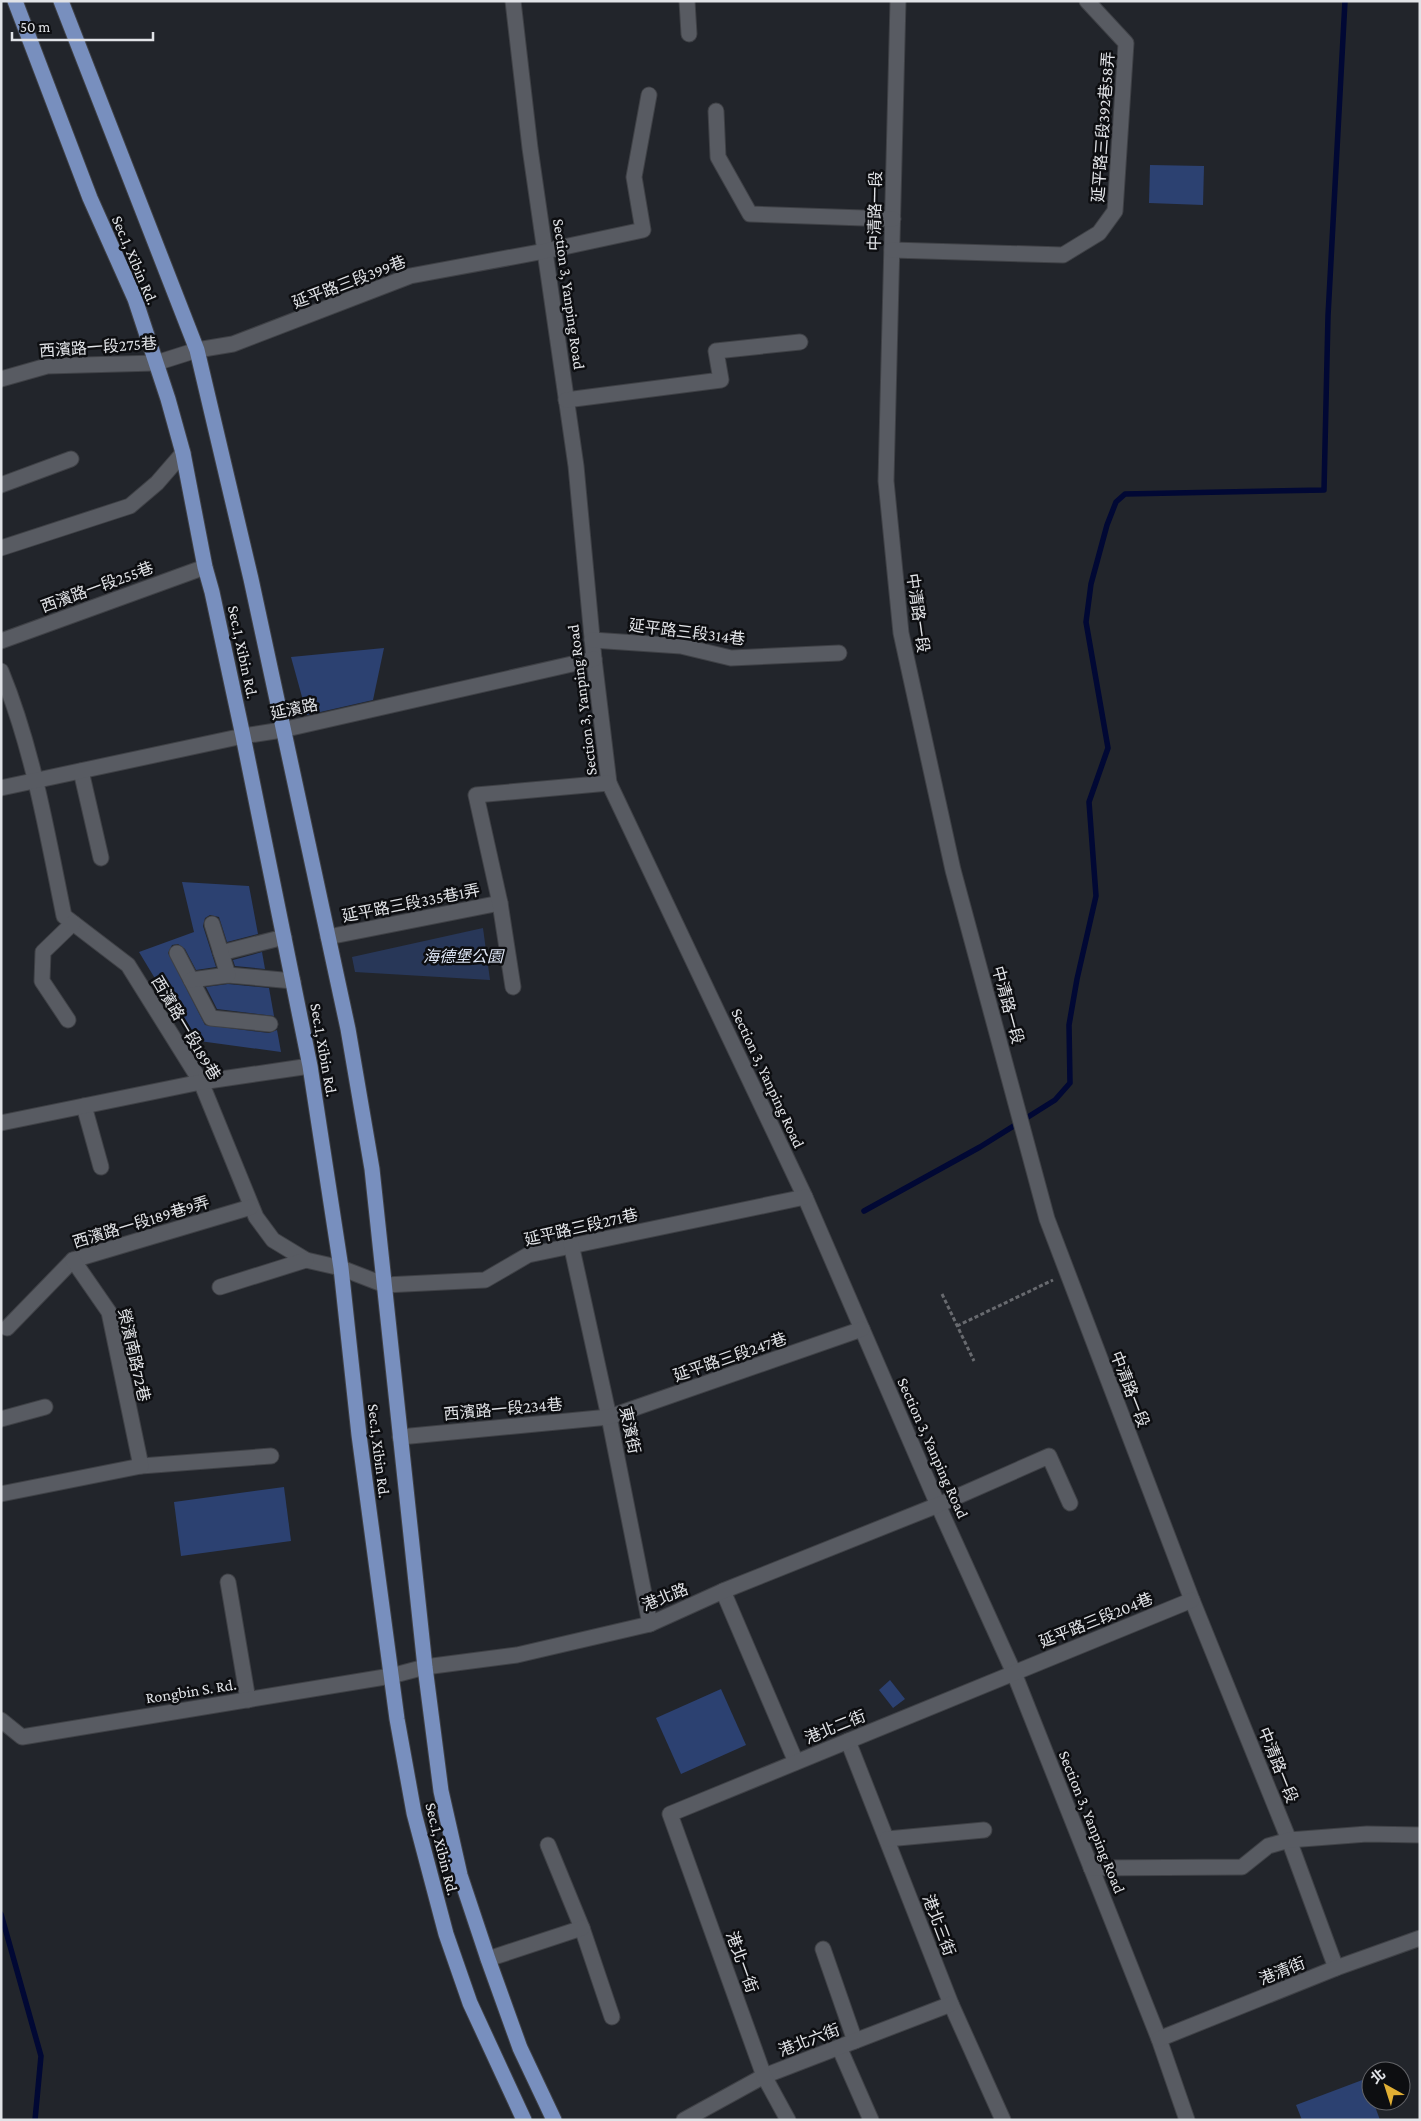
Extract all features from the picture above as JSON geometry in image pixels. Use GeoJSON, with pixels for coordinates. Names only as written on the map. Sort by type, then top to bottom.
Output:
{"type":"FeatureCollection","features":[{"type":"Feature","properties":{"kind":"main road","name":"Sec.1, Xibin Rd."},"geometry":{"type":"LineString","coordinates":[[15,1],[90,198],[134,299],[156,363],[183,453],[204,567],[212,592],[243,736],[310,1066],[341,1268],[359,1435],[391,1676],[414,1814],[446,1934],[470,2004],[524,2120]]}},
{"type":"Feature","properties":{"kind":"main road","name":"Sec.1, Xibin Rd."},"geometry":{"type":"LineString","coordinates":[[61,1],[197,350],[251,579],[282,730],[348,1029],[370,1159],[385,1285],[424,1667],[440,1790],[460,1875],[488,1959],[520,2048],[554,2120]]}},
{"type":"Feature","properties":{"kind":"street","name":"Section 3, Yanping Road"},"geometry":{"type":"LineString","coordinates":[[513,1],[530,148],[576,466],[592,640],[609,783],[805,1197],[938,1505],[1014,1673],[1159,2039],[1187,2120]]}},
{"type":"Feature","properties":{"kind":"street"},"geometry":{"type":"LineString","coordinates":[[687,1],[689,34]]}},
{"type":"Feature","properties":{"kind":"street","name":"中清路一段"},"geometry":{"type":"LineString","coordinates":[[898,1],[886,481],[901,633],[953,870],[1047,1219],[1192,1600],[1289,1840],[1336,1968]]}},
{"type":"Feature","properties":{"kind":"street","name":"延平路三段392巷58弄"},"geometry":{"type":"LineString","coordinates":[[892,250],[1063,255],[1099,234],[1115,211],[1126,43],[1087,1]]}},
{"type":"Feature","properties":{"kind":"street","name":"延平路三段399巷"},"geometry":{"type":"LineString","coordinates":[[197,350],[232,344],[410,276],[545,251],[643,230],[634,177],[649,95]]}},
{"type":"Feature","properties":{"kind":"street"},"geometry":{"type":"LineString","coordinates":[[716,112],[718,157],[750,214],[893,219]]}},
{"type":"Feature","properties":{"kind":"street"},"geometry":{"type":"LineString","coordinates":[[566,400],[721,380],[716,351],[800,342]]}},
{"type":"Feature","properties":{"kind":"street","name":"西濱路一段275巷"},"geometry":{"type":"LineString","coordinates":[[1,379],[47,366],[156,363],[197,350]]}},
{"type":"Feature","properties":{"kind":"street"},"geometry":{"type":"LineString","coordinates":[[1,548],[130,506],[157,483],[183,453]]}},
{"type":"Feature","properties":{"kind":"street"},"geometry":{"type":"LineString","coordinates":[[1,484],[71,459]]}},
{"type":"Feature","properties":{"kind":"street","name":"西濱路一段255巷"},"geometry":{"type":"LineString","coordinates":[[1,641],[204,567]]}},
{"type":"Feature","properties":{"kind":"street","name":"延平路三段314巷"},"geometry":{"type":"LineString","coordinates":[[592,640],[680,646],[731,658],[839,653]]}},
{"type":"Feature","properties":{"kind":"street","name":"延濱路"},"geometry":{"type":"LineString","coordinates":[[1,788],[243,736],[282,730],[594,659]]}},
{"type":"Feature","properties":{"kind":"street"},"geometry":{"type":"LineString","coordinates":[[1,671],[15,705],[36,780]]}},
{"type":"Feature","properties":{"kind":"street"},"geometry":{"type":"LineString","coordinates":[[80,771],[102,858]]}},
{"type":"Feature","properties":{"kind":"street","name":"西濱路一段189巷"},"geometry":{"type":"LineString","coordinates":[[36,780],[64,916],[128,965],[200,1082],[256,1217],[273,1240],[306,1260],[341,1268]]}},
{"type":"Feature","properties":{"kind":"street","name":"延平路三段335巷1弄"},"geometry":{"type":"LineString","coordinates":[[513,987],[500,903],[476,795],[609,783]]}},
{"type":"Feature","properties":{"kind":"street","name":"延平路三段335巷1弄"},"geometry":{"type":"LineString","coordinates":[[328,937],[500,903]]}},
{"type":"Feature","properties":{"kind":"street"},"geometry":{"type":"LineString","coordinates":[[68,1020],[42,981],[43,952],[73,922]]}},
{"type":"Feature","properties":{"kind":"street"},"geometry":{"type":"LineString","coordinates":[[212,924],[228,975]]}},
{"type":"Feature","properties":{"kind":"street"},"geometry":{"type":"LineString","coordinates":[[221,953],[284,937]]}},
{"type":"Feature","properties":{"kind":"street"},"geometry":{"type":"LineString","coordinates":[[177,953],[210,1018],[270,1024]]}},
{"type":"Feature","properties":{"kind":"street"},"geometry":{"type":"LineString","coordinates":[[191,980],[228,975],[293,981]]}},
{"type":"Feature","properties":{"kind":"street"},"geometry":{"type":"LineString","coordinates":[[1,1123],[200,1082],[310,1066]]}},
{"type":"Feature","properties":{"kind":"street"},"geometry":{"type":"LineString","coordinates":[[84,1106],[101,1167]]}},
{"type":"Feature","properties":{"kind":"street","name":"延平路三段271巷"},"geometry":{"type":"LineString","coordinates":[[341,1268],[385,1285],[485,1280],[528,1255],[571,1244],[805,1197]]}},
{"type":"Feature","properties":{"kind":"street","name":"西濱路一段189巷9弄"},"geometry":{"type":"LineString","coordinates":[[7,1328],[74,1260],[252,1207]]}},
{"type":"Feature","properties":{"kind":"street","name":"東濱街"},"geometry":{"type":"LineString","coordinates":[[571,1244],[609,1417],[650,1624]]}},
{"type":"Feature","properties":{"kind":"street","name":"榮濱南路72巷"},"geometry":{"type":"LineString","coordinates":[[74,1260],[109,1312],[141,1466]]}},
{"type":"Feature","properties":{"kind":"street"},"geometry":{"type":"LineString","coordinates":[[220,1287],[306,1260]]}},
{"type":"Feature","properties":{"kind":"street","name":"延平路三段247巷"},"geometry":{"type":"LineString","coordinates":[[609,1417],[862,1329]]}},
{"type":"Feature","properties":{"kind":"street"},"geometry":{"type":"LineString","coordinates":[[1,1419],[45,1407]]}},
{"type":"Feature","properties":{"kind":"street","name":"西濱路一段234巷"},"geometry":{"type":"LineString","coordinates":[[400,1437],[609,1417]]}},
{"type":"Feature","properties":{"kind":"street"},"geometry":{"type":"LineString","coordinates":[[1,1494],[141,1466],[271,1456]]}},
{"type":"Feature","properties":{"kind":"street","name":"港北路"},"geometry":{"type":"LineString","coordinates":[[391,1676],[424,1667],[517,1655],[650,1624],[723,1591],[938,1505],[1049,1456],[1070,1504]]}},
{"type":"Feature","properties":{"kind":"street"},"geometry":{"type":"LineString","coordinates":[[228,1582],[248,1700]]}},
{"type":"Feature","properties":{"kind":"street"},"geometry":{"type":"LineString","coordinates":[[723,1591],[796,1762]]}},
{"type":"Feature","properties":{"kind":"street","name":"延平路三段204巷"},"geometry":{"type":"LineString","coordinates":[[1014,1673],[1192,1600]]}},
{"type":"Feature","properties":{"kind":"street","name":"港北二街"},"geometry":{"type":"LineString","coordinates":[[670,1814],[1014,1673]]}},
{"type":"Feature","properties":{"kind":"street","name":"Rongbin S. Rd."},"geometry":{"type":"LineString","coordinates":[[1,1720],[22,1737],[391,1676]]}},
{"type":"Feature","properties":{"kind":"street","name":"港北三街"},"geometry":{"type":"LineString","coordinates":[[848,1741],[996,2117]]}},
{"type":"Feature","properties":{"kind":"street","name":"港北一街"},"geometry":{"type":"LineString","coordinates":[[670,1814],[764,2076],[788,2120]]}},
{"type":"Feature","properties":{"kind":"street"},"geometry":{"type":"LineString","coordinates":[[887,1839],[984,1830]]}},
{"type":"Feature","properties":{"kind":"street"},"geometry":{"type":"LineString","coordinates":[[1091,1868],[1242,1867],[1268,1846],[1289,1840],[1367,1834],[1420,1835]]}},
{"type":"Feature","properties":{"kind":"street"},"geometry":{"type":"LineString","coordinates":[[548,1845],[582,1928],[612,2017]]}},
{"type":"Feature","properties":{"kind":"street"},"geometry":{"type":"LineString","coordinates":[[488,1959],[582,1928]]}},
{"type":"Feature","properties":{"kind":"street","name":"港清街"},"geometry":{"type":"LineString","coordinates":[[1159,2039],[1336,1968],[1420,1938]]}},
{"type":"Feature","properties":{"kind":"street"},"geometry":{"type":"LineString","coordinates":[[823,1949],[855,2040]]}},
{"type":"Feature","properties":{"kind":"street","name":"港北六街"},"geometry":{"type":"LineString","coordinates":[[684,2120],[764,2076],[951,2004]]}},
{"type":"Feature","properties":{"kind":"street"},"geometry":{"type":"LineString","coordinates":[[839,2047],[871,2120]]}},
{"type":"Feature","properties":{"kind":"path"},"geometry":{"type":"LineString","coordinates":[[957,1326],[1068,1273]]}},
{"type":"Feature","properties":{"kind":"path"},"geometry":{"type":"LineString","coordinates":[[942,1294],[974,1361]]}},
{"type":"Feature","properties":{"kind":"green space","name":"海德堡公園"},"geometry":{"type":"Polygon","coordinates":[[[483,928],[490,980],[355,972],[352,957],[483,928]]]}},
{"type":"Feature","properties":{"kind":"building"},"geometry":{"type":"Polygon","coordinates":[[[1150,165],[1204,166],[1203,205],[1149,203],[1150,165]]]}},
{"type":"Feature","properties":{"kind":"building"},"geometry":{"type":"Polygon","coordinates":[[[384,648],[373,700],[307,715],[291,657],[384,648]]]}},
{"type":"Feature","properties":{"kind":"building"},"geometry":{"type":"Polygon","coordinates":[[[182,882],[249,886],[258,934],[227,942],[219,917],[210,915],[205,918],[203,926],[216,967],[196,970],[185,949],[178,944],[172,945],[168,953],[205,1025],[269,1033],[277,1030],[281,1052],[192,1040],[139,952],[194,932],[182,882]]]}},
{"type":"Feature","properties":{"kind":"building"},"geometry":{"type":"Polygon","coordinates":[[[262,952],[265,969],[235,966],[233,960],[262,952]]]}},
{"type":"Feature","properties":{"kind":"building"},"geometry":{"type":"Polygon","coordinates":[[[228,984],[269,988],[274,1016],[217,1009],[206,987],[228,984]]]}},
{"type":"Feature","properties":{"kind":"building"},"geometry":{"type":"Polygon","coordinates":[[[284,1487],[291,1541],[181,1556],[174,1502],[284,1487]]]}},
{"type":"Feature","properties":{"kind":"building"},"geometry":{"type":"Polygon","coordinates":[[[890,1680],[905,1699],[893,1708],[879,1690],[890,1680]]]}},
{"type":"Feature","properties":{"kind":"building"},"geometry":{"type":"Polygon","coordinates":[[[721,1689],[746,1745],[681,1774],[656,1718],[721,1689]]]}},
{"type":"Feature","properties":{"kind":"building"},"geometry":{"type":"Polygon","coordinates":[[[1361,2081],[1361,2111],[1377,2111],[1380,2120],[1302,2120],[1296,2105],[1361,2081]]]}},
{"type":"Feature","properties":{"kind":"waterway"},"geometry":{"type":"LineString","coordinates":[[864,1211],[980,1147],[1055,1100],[1070,1083],[1069,1025],[1077,979],[1096,896],[1089,802],[1108,748],[1086,622],[1091,584],[1107,525],[1116,502],[1125,494],[1324,490],[1328,316],[1345,1]]}},
{"type":"Feature","properties":{"kind":"waterway"},"geometry":{"type":"LineString","coordinates":[[1,1914],[41,2056],[35,2120]]}}]}
